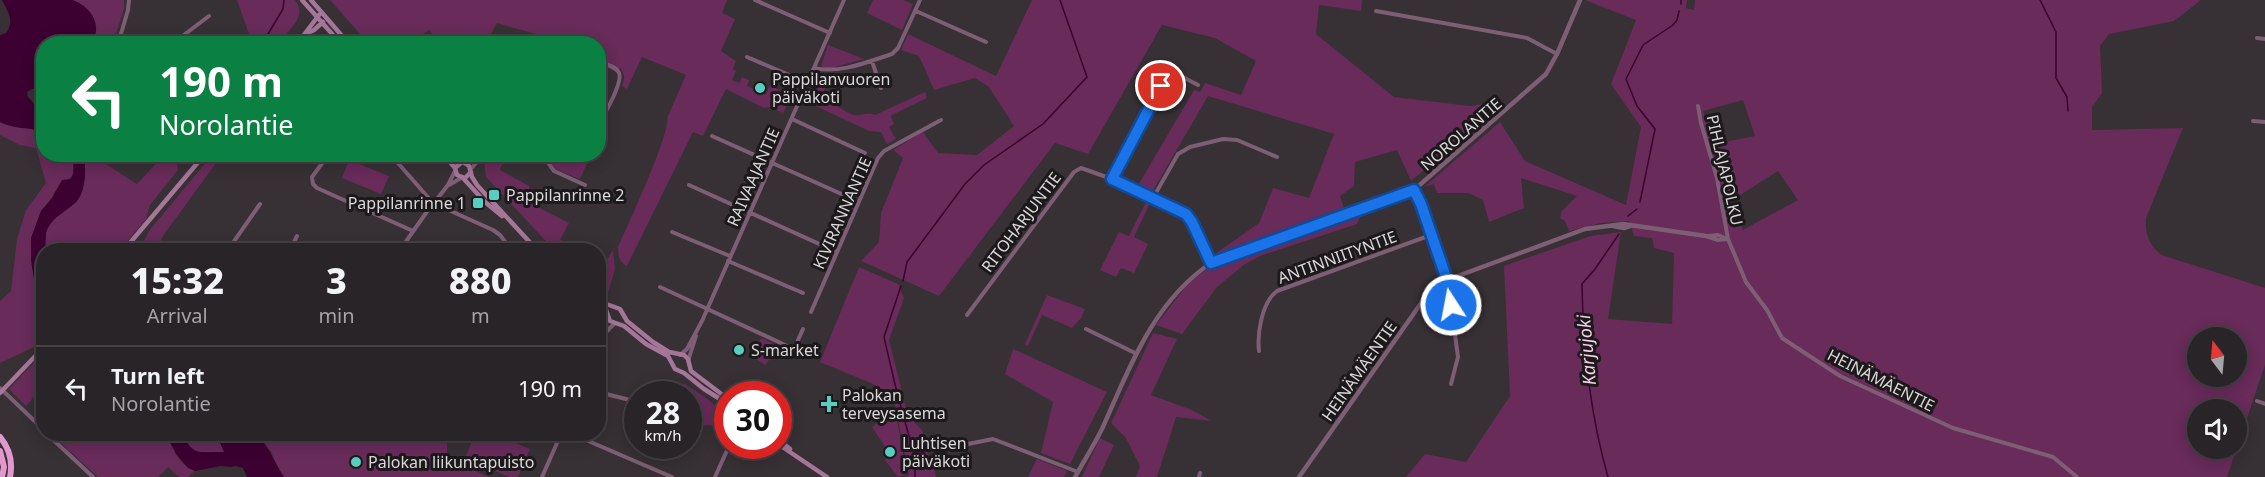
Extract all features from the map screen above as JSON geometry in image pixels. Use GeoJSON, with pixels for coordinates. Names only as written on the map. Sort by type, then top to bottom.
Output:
{"type":"FeatureCollection","features":[{"type":"Feature","properties":{"kind":"highway"},"geometry":{"type":"LineString","coordinates":[[0,437],[11,458],[10,477]]}},
{"type":"Feature","properties":{"kind":"highway"},"geometry":{"type":"LineString","coordinates":[[0,451],[4,467],[2,477]]}},
{"type":"Feature","properties":{"kind":"main road"},"geometry":{"type":"LineString","coordinates":[[302,0],[320,15]]}},
{"type":"Feature","properties":{"kind":"main road"},"geometry":{"type":"LineString","coordinates":[[311,0],[335,36]]}},
{"type":"Feature","properties":{"kind":"main road"},"geometry":{"type":"LineString","coordinates":[[306,34],[320,15]]}},
{"type":"Feature","properties":{"kind":"main road"},"geometry":{"type":"LineString","coordinates":[[306,34],[325,21]]}},
{"type":"Feature","properties":{"kind":"main road"},"geometry":{"type":"LineString","coordinates":[[325,21],[341,36]]}},
{"type":"Feature","properties":{"kind":"main road"},"geometry":{"type":"LineString","coordinates":[[130,243],[198,162]]}},
{"type":"Feature","properties":{"kind":"main road"},"geometry":{"type":"LineString","coordinates":[[449,162],[457,176],[507,219]]}},
{"type":"Feature","properties":{"kind":"main road"},"geometry":{"type":"LineString","coordinates":[[455,170],[458,164],[463,163],[471,171],[477,185],[530,243]]}},
{"type":"Feature","properties":{"kind":"main road"},"geometry":{"type":"LineString","coordinates":[[462,178],[468,176],[471,171]]}},
{"type":"Feature","properties":{"kind":"main road"},"geometry":{"type":"LineString","coordinates":[[606,304],[615,307],[630,324],[653,342],[679,355],[684,355],[693,373],[714,389]]}},
{"type":"Feature","properties":{"kind":"main road"},"geometry":{"type":"LineString","coordinates":[[615,307],[607,315],[610,321],[616,322],[646,344],[668,356],[675,369],[714,394]]}},
{"type":"Feature","properties":{"kind":"main road"},"geometry":{"type":"LineString","coordinates":[[616,322],[622,319],[622,313]]}},
{"type":"Feature","properties":{"kind":"main road"},"geometry":{"type":"LineString","coordinates":[[0,393],[36,355]]}},
{"type":"Feature","properties":{"kind":"main road"},"geometry":{"type":"LineString","coordinates":[[672,364],[674,358],[679,355]]}},
{"type":"Feature","properties":{"kind":"main road"},"geometry":{"type":"LineString","coordinates":[[680,371],[686,369],[688,363]]}},
{"type":"Feature","properties":{"kind":"main road"},"geometry":{"type":"LineString","coordinates":[[792,451],[796,455]]}},
{"type":"Feature","properties":{"kind":"main road"},"geometry":{"type":"LineString","coordinates":[[792,453],[827,477]]}},
{"type":"Feature","properties":{"kind":"street"},"geometry":{"type":"LineString","coordinates":[[120,36],[129,0]]}},
{"type":"Feature","properties":{"kind":"street"},"geometry":{"type":"LineString","coordinates":[[755,0],[830,33]]}},
{"type":"Feature","properties":{"kind":"street","name":"RAIVAAJANTIE"},"geometry":{"type":"LineString","coordinates":[[679,355],[687,349],[708,309],[844,0]]}},
{"type":"Feature","properties":{"kind":"street"},"geometry":{"type":"LineString","coordinates":[[814,68],[826,71],[838,70],[892,54],[898,48],[920,0]]}},
{"type":"Feature","properties":{"kind":"street","name":"NOROLANTIE"},"geometry":{"type":"LineString","coordinates":[[1077,475],[1100,431],[1135,353],[1153,323],[1185,283],[1211,263],[1414,190],[1546,74],[1580,0]]}},
{"type":"Feature","properties":{"kind":"street"},"geometry":{"type":"LineString","coordinates":[[915,10],[986,42]]}},
{"type":"Feature","properties":{"kind":"street"},"geometry":{"type":"LineString","coordinates":[[1376,11],[1527,38],[1557,54]]}},
{"type":"Feature","properties":{"kind":"street"},"geometry":{"type":"LineString","coordinates":[[182,36],[209,16]]}},
{"type":"Feature","properties":{"kind":"street"},"geometry":{"type":"LineString","coordinates":[[2256,38],[2265,39]]}},
{"type":"Feature","properties":{"kind":"street"},"geometry":{"type":"LineString","coordinates":[[747,57],[808,83]]}},
{"type":"Feature","properties":{"kind":"street"},"geometry":{"type":"LineString","coordinates":[[872,61],[881,88]]}},
{"type":"Feature","properties":{"kind":"street"},"geometry":{"type":"LineString","coordinates":[[606,64],[620,73],[620,80],[606,111]]}},
{"type":"Feature","properties":{"kind":"street"},"geometry":{"type":"LineString","coordinates":[[1112,179],[1165,78],[1172,73],[1198,85]]}},
{"type":"Feature","properties":{"kind":"street","name":"PIHLAJAPOLKU"},"geometry":{"type":"LineString","coordinates":[[1698,106],[1717,178],[1728,239]]}},
{"type":"Feature","properties":{"kind":"street"},"geometry":{"type":"LineString","coordinates":[[792,119],[865,153]]}},
{"type":"Feature","properties":{"kind":"street","name":"KIVIRANNANTIE"},"geometry":{"type":"LineString","coordinates":[[811,312],[878,158],[884,151],[941,120]]}},
{"type":"Feature","properties":{"kind":"street"},"geometry":{"type":"LineString","coordinates":[[2253,121],[2265,122]]}},
{"type":"Feature","properties":{"kind":"street"},"geometry":{"type":"LineString","coordinates":[[712,136],[846,196]]}},
{"type":"Feature","properties":{"kind":"street"},"geometry":{"type":"LineString","coordinates":[[1153,198],[1178,154],[1190,147],[1223,139],[1237,140],[1277,157]]}},
{"type":"Feature","properties":{"kind":"street"},"geometry":{"type":"LineString","coordinates":[[323,162],[312,177],[313,184],[317,188],[413,231]]}},
{"type":"Feature","properties":{"kind":"street"},"geometry":{"type":"LineString","coordinates":[[397,162],[433,203],[493,230],[506,243]]}},
{"type":"Feature","properties":{"kind":"street"},"geometry":{"type":"LineString","coordinates":[[471,171],[477,162]]}},
{"type":"Feature","properties":{"kind":"street"},"geometry":{"type":"LineString","coordinates":[[548,162],[554,171],[585,185]]}},
{"type":"Feature","properties":{"kind":"street","name":"RITOHARJUNTIE"},"geometry":{"type":"LineString","coordinates":[[967,315],[1074,172],[1082,168],[1112,179],[1188,216],[1211,263]]}},
{"type":"Feature","properties":{"kind":"street"},"geometry":{"type":"LineString","coordinates":[[405,243],[448,185],[455,170]]}},
{"type":"Feature","properties":{"kind":"street"},"geometry":{"type":"LineString","coordinates":[[448,185],[462,178]]}},
{"type":"Feature","properties":{"kind":"street"},"geometry":{"type":"LineString","coordinates":[[689,185],[837,252]]}},
{"type":"Feature","properties":{"kind":"street"},"geometry":{"type":"LineString","coordinates":[[1414,190],[1446,281],[1451,305],[1458,357],[1451,384]]}},
{"type":"Feature","properties":{"kind":"street"},"geometry":{"type":"LineString","coordinates":[[233,243],[260,204]]}},
{"type":"Feature","properties":{"kind":"street","name":"HEINÄMÄENTIE"},"geometry":{"type":"LineString","coordinates":[[1299,477],[1424,299],[1446,281],[1569,234],[1595,227],[1630,226],[1706,236],[1718,235],[1728,239],[1746,282],[1788,343],[1840,376],[1934,420],[1953,428],[2053,457],[2077,477]]}},
{"type":"Feature","properties":{"kind":"street"},"geometry":{"type":"LineString","coordinates":[[672,232],[803,293]]}},
{"type":"Feature","properties":{"kind":"street","name":"ANTINNIITYNTIE"},"geometry":{"type":"LineString","coordinates":[[1259,351],[1258,338],[1268,300],[1277,291],[1431,235]]}},
{"type":"Feature","properties":{"kind":"street"},"geometry":{"type":"LineString","coordinates":[[294,243],[297,236]]}},
{"type":"Feature","properties":{"kind":"street"},"geometry":{"type":"LineString","coordinates":[[660,287],[796,350],[803,328]]}},
{"type":"Feature","properties":{"kind":"street"},"geometry":{"type":"LineString","coordinates":[[606,322],[607,315]]}},
{"type":"Feature","properties":{"kind":"street"},"geometry":{"type":"LineString","coordinates":[[606,333],[616,322]]}},
{"type":"Feature","properties":{"kind":"street"},"geometry":{"type":"LineString","coordinates":[[1086,329],[1135,353]]}},
{"type":"Feature","properties":{"kind":"street","name":"RAIVAAJANTIE"},"geometry":{"type":"LineString","coordinates":[[688,363],[697,331]]}},
{"type":"Feature","properties":{"kind":"street"},"geometry":{"type":"LineString","coordinates":[[0,388],[36,423]]}},
{"type":"Feature","properties":{"kind":"street"},"geometry":{"type":"LineString","coordinates":[[606,394],[624,398]]}},
{"type":"Feature","properties":{"kind":"street"},"geometry":{"type":"LineString","coordinates":[[2257,401],[2265,404]]}},
{"type":"Feature","properties":{"kind":"street"},"geometry":{"type":"LineString","coordinates":[[948,448],[993,439],[1077,475]]}},
{"type":"Feature","properties":{"kind":"street"},"geometry":{"type":"LineString","coordinates":[[55,441],[93,477]]}},
{"type":"Feature","properties":{"kind":"street"},"geometry":{"type":"LineString","coordinates":[[542,477],[558,441]]}},
{"type":"Feature","properties":{"kind":"street"},"geometry":{"type":"LineString","coordinates":[[589,441],[672,477]]}},
{"type":"Feature","properties":{"kind":"street"},"geometry":{"type":"LineString","coordinates":[[715,477],[723,459]]}},
{"type":"Feature","properties":{"kind":"shaded area"},"geometry":{"type":"Polygon","coordinates":[[[2,0],[72,0],[88,9],[96,24],[95,36],[36,36],[36,88],[27,92],[28,97],[36,106],[36,130],[0,122],[0,35],[9,29],[8,13],[2,0]]]}},
{"type":"Feature","properties":{"kind":"shaded area"},"geometry":{"type":"Polygon","coordinates":[[[72,0],[124,0],[124,9],[115,36],[72,36],[75,35],[85,7],[72,0]]]}},
{"type":"Feature","properties":{"kind":"shaded area"},"geometry":{"type":"Polygon","coordinates":[[[237,0],[295,0],[298,6],[298,17],[285,36],[250,36],[237,0]]]}},
{"type":"Feature","properties":{"kind":"shaded area"},"geometry":{"type":"Polygon","coordinates":[[[330,0],[727,0],[722,13],[735,19],[721,51],[736,61],[733,69],[736,71],[732,80],[739,83],[742,77],[749,80],[747,86],[765,95],[773,79],[779,82],[776,89],[792,96],[783,113],[770,107],[764,108],[726,89],[703,136],[693,132],[627,266],[622,263],[618,247],[656,160],[667,118],[686,75],[642,57],[627,89],[622,86],[624,77],[620,68],[616,72],[606,67],[606,36],[542,36],[497,23],[490,36],[434,36],[429,30],[420,36],[362,36],[330,0]]]}},
{"type":"Feature","properties":{"kind":"shaded area"},"geometry":{"type":"Polygon","coordinates":[[[873,0],[903,0],[913,4],[902,30],[867,13],[873,0]]]}},
{"type":"Feature","properties":{"kind":"shaded area"},"geometry":{"type":"Polygon","coordinates":[[[1032,0],[1362,0],[1361,11],[1319,5],[1316,34],[1394,97],[1470,106],[1496,102],[1502,104],[1411,181],[1397,150],[1355,162],[1354,186],[1340,196],[1344,208],[1215,254],[1259,223],[1273,188],[1309,198],[1334,134],[1208,96],[1151,194],[1137,187],[1194,90],[1200,92],[1205,83],[1241,95],[1256,61],[1215,38],[1162,25],[1088,154],[1055,143],[939,296],[861,261],[879,242],[881,213],[903,158],[893,150],[923,132],[938,153],[977,155],[1014,126],[989,87],[975,78],[934,90],[919,56],[901,50],[908,34],[996,76],[1032,0]]]}},
{"type":"Feature","properties":{"kind":"shaded area"},"geometry":{"type":"Polygon","coordinates":[[[1585,0],[1687,0],[1686,8],[1694,10],[1695,0],[2201,0],[2174,21],[2109,34],[2100,46],[2102,93],[2092,107],[2092,130],[2183,128],[2146,218],[2146,229],[2151,244],[2162,255],[2265,288],[2265,365],[2247,418],[2247,399],[2187,399],[2187,459],[2233,459],[2227,477],[1406,477],[1425,454],[1466,462],[1510,396],[1504,266],[1590,236],[1621,232],[1608,319],[1672,324],[1674,253],[1654,248],[1652,238],[1634,236],[1629,221],[1601,223],[1569,231],[1565,221],[1560,218],[1561,212],[1577,196],[1521,178],[1524,208],[1489,222],[1483,200],[1469,193],[1437,193],[1434,184],[1424,187],[1500,122],[1525,161],[1626,205],[1641,127],[1611,84],[1636,20],[1585,0]],[[1743,100],[1703,111],[1714,144],[1755,136],[1743,100]],[[1778,171],[1731,201],[1743,230],[1798,200],[1778,171]]]}},
{"type":"Feature","properties":{"kind":"shaded area"},"geometry":{"type":"Polygon","coordinates":[[[828,45],[864,59],[828,69],[821,66],[828,45]]]}},
{"type":"Feature","properties":{"kind":"shaded area"},"geometry":{"type":"Polygon","coordinates":[[[820,77],[827,78],[829,83],[823,92],[825,95],[842,109],[855,115],[870,113],[875,115],[925,92],[927,98],[892,115],[894,124],[889,127],[896,139],[887,144],[881,132],[869,131],[803,100],[812,82],[820,77]]]}},
{"type":"Feature","properties":{"kind":"shaded area"},"geometry":{"type":"Polygon","coordinates":[[[0,122],[33,129],[36,130],[36,148],[20,145],[0,135],[0,122]]]}},
{"type":"Feature","properties":{"kind":"shaded area"},"geometry":{"type":"Polygon","coordinates":[[[40,162],[72,162],[73,175],[55,191],[41,211],[31,238],[31,260],[36,287],[36,345],[0,363],[0,301],[11,291],[17,239],[26,210],[46,183],[40,162]]]}},
{"type":"Feature","properties":{"kind":"shaded area"},"geometry":{"type":"Polygon","coordinates":[[[72,162],[84,162],[84,186],[76,202],[55,219],[48,228],[46,243],[36,243],[36,287],[31,260],[31,238],[41,211],[52,198],[62,180],[71,179],[72,162]]]}},
{"type":"Feature","properties":{"kind":"shaded area"},"geometry":{"type":"Polygon","coordinates":[[[84,162],[103,162],[137,184],[157,162],[177,162],[178,170],[150,205],[146,219],[126,243],[45,243],[50,222],[80,197],[85,172],[84,162]]]}},
{"type":"Feature","properties":{"kind":"shaded area"},"geometry":{"type":"Polygon","coordinates":[[[206,162],[217,162],[159,243],[141,243],[206,162]]]}},
{"type":"Feature","properties":{"kind":"shaded area"},"geometry":{"type":"Polygon","coordinates":[[[348,162],[354,162],[389,176],[381,194],[342,178],[348,162]]]}},
{"type":"Feature","properties":{"kind":"shaded area"},"geometry":{"type":"Polygon","coordinates":[[[503,162],[500,170],[529,186],[530,203],[569,223],[560,240],[567,243],[547,243],[486,177],[484,163],[503,162]]]}},
{"type":"Feature","properties":{"kind":"shaded area"},"geometry":{"type":"Polygon","coordinates":[[[550,162],[588,162],[580,179],[555,169],[550,162]]]}},
{"type":"Feature","properties":{"kind":"shaded area"},"geometry":{"type":"Polygon","coordinates":[[[1146,202],[1150,203],[1134,237],[1148,244],[1134,273],[1121,268],[1116,277],[1100,270],[1119,232],[1129,236],[1146,202]]]}},
{"type":"Feature","properties":{"kind":"shaded area"},"geometry":{"type":"Polygon","coordinates":[[[1362,213],[1357,224],[1260,256],[1245,264],[1217,287],[1182,334],[1156,325],[1188,284],[1212,265],[1362,213]]]}},
{"type":"Feature","properties":{"kind":"shaded area"},"geometry":{"type":"Polygon","coordinates":[[[613,250],[615,269],[608,293],[606,292],[606,261],[613,250]]]}},
{"type":"Feature","properties":{"kind":"shaded area"},"geometry":{"type":"Polygon","coordinates":[[[859,267],[898,284],[904,298],[889,340],[908,416],[923,431],[924,443],[936,477],[904,477],[909,475],[895,405],[890,395],[873,384],[820,362],[859,267]]]}},
{"type":"Feature","properties":{"kind":"shaded area"},"geometry":{"type":"Polygon","coordinates":[[[1047,295],[1085,309],[1072,328],[1042,315],[1028,346],[1025,344],[1047,295]]]}},
{"type":"Feature","properties":{"kind":"shaded area"},"geometry":{"type":"Polygon","coordinates":[[[1153,333],[1177,339],[1151,395],[1192,410],[1212,421],[1176,417],[1157,477],[1136,477],[1140,466],[1126,438],[1111,423],[1153,333]]]}},
{"type":"Feature","properties":{"kind":"shaded area"},"geometry":{"type":"Polygon","coordinates":[[[762,338],[779,347],[765,365],[749,354],[762,338]]]}},
{"type":"Feature","properties":{"kind":"shaded area"},"geometry":{"type":"Polygon","coordinates":[[[1013,349],[1107,392],[1070,464],[1041,453],[1053,402],[1005,374],[1013,349]]]}},
{"type":"Feature","properties":{"kind":"shaded area"},"geometry":{"type":"Polygon","coordinates":[[[36,360],[36,394],[26,406],[9,389],[36,360]]]}},
{"type":"Feature","properties":{"kind":"shaded area"},"geometry":{"type":"Polygon","coordinates":[[[702,396],[714,404],[714,427],[702,426],[702,396]]]}},
{"type":"Feature","properties":{"kind":"shaded area"},"geometry":{"type":"Polygon","coordinates":[[[895,409],[907,474],[898,477],[885,460],[891,455],[872,427],[895,409]]]}},
{"type":"Feature","properties":{"kind":"shaded area"},"geometry":{"type":"Polygon","coordinates":[[[1100,438],[1114,445],[1099,477],[1082,477],[1100,438]]]}},
{"type":"Feature","properties":{"kind":"shaded area"},"geometry":{"type":"Polygon","coordinates":[[[59,441],[170,441],[185,465],[195,471],[188,477],[179,477],[168,467],[158,477],[98,477],[59,441]]]}},
{"type":"Feature","properties":{"kind":"shaded area"},"geometry":{"type":"Polygon","coordinates":[[[170,441],[186,441],[190,447],[199,452],[224,452],[219,441],[262,441],[284,477],[247,477],[243,468],[236,466],[221,466],[195,471],[188,468],[176,454],[170,441]]]}},
{"type":"Feature","properties":{"kind":"shaded area"},"geometry":{"type":"Polygon","coordinates":[[[219,441],[224,452],[195,452],[186,442],[219,441]]]}},
{"type":"Feature","properties":{"kind":"shaded area","name":"Palokan liikuntapuisto"},"geometry":{"type":"Polygon","coordinates":[[[258,441],[447,441],[447,453],[453,461],[489,477],[284,477],[271,451],[258,441]]]}},
{"type":"Feature","properties":{"kind":"shaded area"},"geometry":{"type":"Polygon","coordinates":[[[472,441],[510,441],[530,449],[518,477],[509,477],[465,458],[472,441]]]}},
{"type":"Feature","properties":{"kind":"shaded area"},"geometry":{"type":"Polygon","coordinates":[[[1037,459],[1067,471],[1064,477],[1028,477],[1037,459]]]}},
{"type":"Feature","properties":{"kind":"waterway"},"geometry":{"type":"LineString","coordinates":[[267,36],[283,9],[284,0]]}},
{"type":"Feature","properties":{"kind":"waterway"},"geometry":{"type":"LineString","coordinates":[[903,281],[907,262],[965,184],[984,165],[1043,124],[1087,77],[1060,0]]}},
{"type":"Feature","properties":{"kind":"waterway"},"geometry":{"type":"LineString","coordinates":[[2040,0],[2056,32],[2056,78],[2067,97],[2068,111]]}},
{"type":"Feature","properties":{"kind":"waterway","name":"Karjujoki"},"geometry":{"type":"LineString","coordinates":[[1640,202],[1655,129],[1637,106],[1626,79],[1643,45],[1673,25],[1679,11]]}},
{"type":"Feature","properties":{"kind":"waterway","name":"Karjujoki"},"geometry":{"type":"LineString","coordinates":[[1628,216],[1637,209]]}},
{"type":"Feature","properties":{"kind":"waterway","name":"Karjujoki"},"geometry":{"type":"LineString","coordinates":[[1608,477],[1596,430],[1589,382],[1582,284],[1619,234]]}},
{"type":"Feature","properties":{"kind":"waterway"},"geometry":{"type":"LineString","coordinates":[[897,393],[884,337],[901,286]]}},
{"type":"Feature","properties":{"kind":"waterway"},"geometry":{"type":"LineString","coordinates":[[898,397],[915,457],[915,477]]}},
{"type":"Feature","properties":{"kind":"place","name":"Pappilanvuoren päiväkoti"},"geometry":{"type":"Point","coordinates":[760,88]}},
{"type":"Feature","properties":{"kind":"place","name":"Pappilanrinne 2"},"geometry":{"type":"Point","coordinates":[494,195]}},
{"type":"Feature","properties":{"kind":"place","name":"Pappilanrinne 1"},"geometry":{"type":"Point","coordinates":[478,203]}},
{"type":"Feature","properties":{"kind":"place","name":"S-market"},"geometry":{"type":"Point","coordinates":[739,350]}},
{"type":"Feature","properties":{"kind":"place","name":"Palokan terveysasema"},"geometry":{"type":"Point","coordinates":[829,404]}},
{"type":"Feature","properties":{"kind":"place","name":"Luhtisen päiväkoti"},"geometry":{"type":"Point","coordinates":[890,452]}},
{"type":"Feature","properties":{"kind":"place","name":"Palokan liikuntapuisto"},"geometry":{"type":"Point","coordinates":[356,462]}},
{"type":"Feature","properties":{"kind":"route"},"geometry":{"type":"LineString","coordinates":[[1161,86],[1112,179],[1186,214],[1211,263],[1414,190],[1447,280],[1444,281],[1451,305]]}}]}
